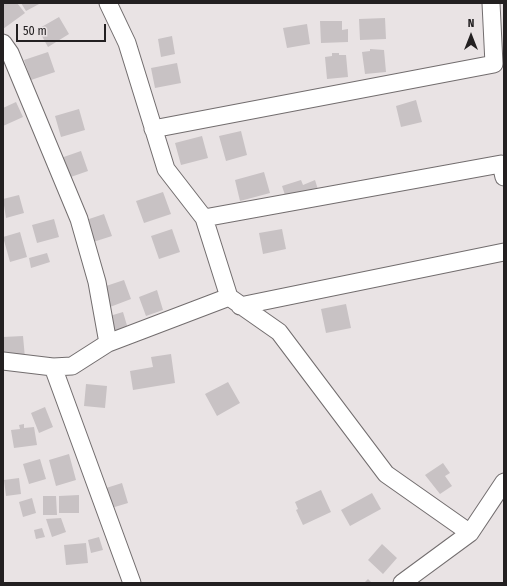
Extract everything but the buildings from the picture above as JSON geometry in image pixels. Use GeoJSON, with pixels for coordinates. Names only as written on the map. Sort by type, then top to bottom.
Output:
{"type":"FeatureCollection","features":[{"type":"Feature","properties":{"kind":"street"},"geometry":{"type":"LineString","coordinates":[[108,3],[127,43],[166,169],[204,218],[234,301],[279,332],[386,474],[470,533]]}},
{"type":"Feature","properties":{"kind":"street"},"geometry":{"type":"LineString","coordinates":[[153,129],[494,64],[491,3]]}},
{"type":"Feature","properties":{"kind":"street"},"geometry":{"type":"LineString","coordinates":[[3,43],[10,53],[79,219],[97,282],[108,343]]}},
{"type":"Feature","properties":{"kind":"street"},"geometry":{"type":"LineString","coordinates":[[204,218],[501,164],[504,177]]}},
{"type":"Feature","properties":{"kind":"street"},"geometry":{"type":"LineString","coordinates":[[3,361],[53,367],[72,366],[108,343],[234,301],[504,252]]}},
{"type":"Feature","properties":{"kind":"street"},"geometry":{"type":"LineString","coordinates":[[53,367],[132,583]]}},
{"type":"Feature","properties":{"kind":"street"},"geometry":{"type":"LineString","coordinates":[[402,583],[470,533],[504,482]]}}]}
